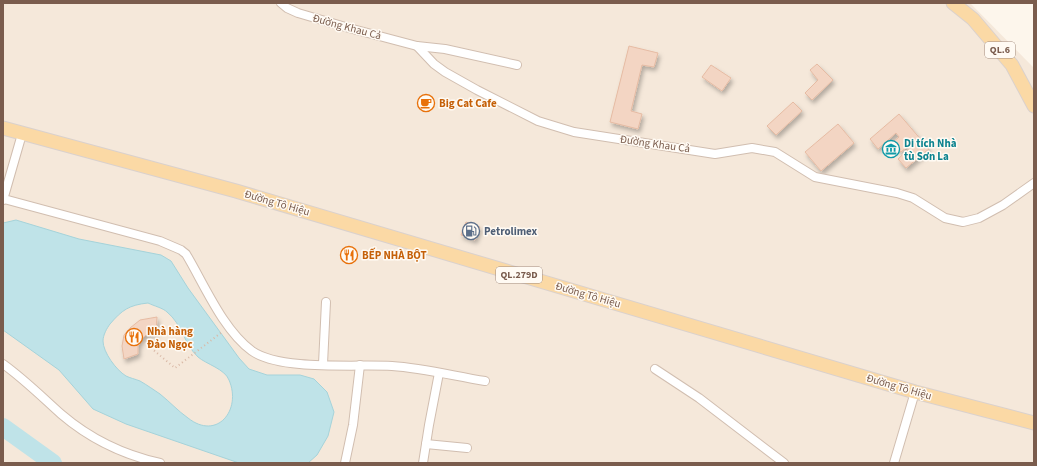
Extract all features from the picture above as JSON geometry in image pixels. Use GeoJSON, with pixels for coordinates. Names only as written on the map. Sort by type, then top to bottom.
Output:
{"type":"FeatureCollection","features":[{"type":"Feature","properties":{"kind":"main road","name":"QL.6"},"geometry":{"type":"LineString","coordinates":[[953,3],[973,18],[1012,65],[1034,106]]}},
{"type":"Feature","properties":{"kind":"main road","name":"Đường Tô Hiệu"},"geometry":{"type":"LineString","coordinates":[[3,128],[236,191],[915,392],[1034,423]]}},
{"type":"Feature","properties":{"kind":"street","name":"Đường Khau Cả"},"geometry":{"type":"LineString","coordinates":[[281,3],[287,8],[298,13],[416,46],[434,64],[445,72],[502,103],[538,121],[556,128],[715,154],[752,148],[776,152],[815,177],[897,193],[913,198],[945,218],[963,222],[979,218],[1034,183]]}},
{"type":"Feature","properties":{"kind":"street"},"geometry":{"type":"LineString","coordinates":[[416,46],[445,49],[517,65]]}},
{"type":"Feature","properties":{"kind":"street"},"geometry":{"type":"LineString","coordinates":[[22,134],[3,199],[160,241],[181,250],[186,254],[202,285],[222,317],[252,351],[265,358],[277,361],[323,364],[393,366],[484,381]]}},
{"type":"Feature","properties":{"kind":"street"},"geometry":{"type":"LineString","coordinates":[[323,364],[326,302]]}},
{"type":"Feature","properties":{"kind":"street"},"geometry":{"type":"LineString","coordinates":[[3,364],[62,415],[87,433],[115,448],[160,463]]}},
{"type":"Feature","properties":{"kind":"street"},"geometry":{"type":"LineString","coordinates":[[345,463],[353,424],[360,365]]}},
{"type":"Feature","properties":{"kind":"street"},"geometry":{"type":"LineString","coordinates":[[655,369],[700,398],[784,463]]}},
{"type":"Feature","properties":{"kind":"street"},"geometry":{"type":"LineString","coordinates":[[423,463],[439,373]]}},
{"type":"Feature","properties":{"kind":"street"},"geometry":{"type":"LineString","coordinates":[[894,463],[915,392]]}},
{"type":"Feature","properties":{"kind":"street"},"geometry":{"type":"LineString","coordinates":[[426,444],[467,448]]}},
{"type":"Feature","properties":{"kind":"path"},"geometry":{"type":"LineString","coordinates":[[151,348],[175,368],[224,330]]}},
{"type":"Feature","properties":{"kind":"shaded area"},"geometry":{"type":"Polygon","coordinates":[[[3,3],[970,3],[1034,68],[1034,463],[3,463],[3,3]]]}},
{"type":"Feature","properties":{"kind":"water"},"geometry":{"type":"Polygon","coordinates":[[[16,220],[79,239],[161,255],[171,261],[188,288],[239,358],[249,369],[267,375],[300,375],[314,379],[327,392],[334,412],[328,436],[317,455],[308,463],[239,463],[126,424],[93,409],[59,370],[3,330],[3,223],[16,220]],[[148,303],[126,309],[118,315],[104,334],[103,341],[105,350],[114,365],[122,373],[128,377],[140,381],[160,394],[188,418],[199,424],[208,426],[217,424],[224,419],[232,402],[232,391],[227,376],[215,367],[201,360],[193,352],[176,322],[167,312],[148,303]]]}},
{"type":"Feature","properties":{"kind":"building"},"geometry":{"type":"Polygon","coordinates":[[[629,46],[658,53],[654,67],[642,65],[631,111],[642,114],[638,129],[610,122],[629,46]]]}},
{"type":"Feature","properties":{"kind":"building"},"geometry":{"type":"Polygon","coordinates":[[[817,64],[833,80],[812,100],[805,93],[818,80],[810,70],[817,64]]]}},
{"type":"Feature","properties":{"kind":"building"},"geometry":{"type":"Polygon","coordinates":[[[711,65],[731,78],[722,91],[702,77],[711,65]]]}},
{"type":"Feature","properties":{"kind":"building"},"geometry":{"type":"Polygon","coordinates":[[[793,102],[802,111],[776,135],[767,126],[793,102]]]}},
{"type":"Feature","properties":{"kind":"building"},"geometry":{"type":"Polygon","coordinates":[[[899,114],[929,149],[906,168],[898,159],[909,149],[907,147],[901,152],[893,142],[899,137],[896,133],[878,149],[870,139],[899,114]]]}},
{"type":"Feature","properties":{"kind":"building"},"geometry":{"type":"Polygon","coordinates":[[[838,124],[854,143],[821,171],[805,152],[838,124]]]}},
{"type":"Feature","properties":{"kind":"building","name":"Petrolimex"},"geometry":{"type":"Polygon","coordinates":[[[466,222],[480,227],[475,240],[461,235],[466,222]]]}},
{"type":"Feature","properties":{"kind":"building","name":"Nhà hàng Đảo Ngọc"},"geometry":{"type":"Polygon","coordinates":[[[157,317],[156,333],[147,334],[141,340],[138,346],[138,354],[124,359],[122,346],[124,335],[140,320],[157,317]]]}},
{"type":"Feature","properties":{"kind":"waterway"},"geometry":{"type":"LineString","coordinates":[[3,427],[53,463]]}},
{"type":"Feature","properties":{"kind":"place","name":"Big Cat Cafe"},"geometry":{"type":"Point","coordinates":[426,103]}},
{"type":"Feature","properties":{"kind":"place","name":"Di tích Nhà tù Sơn La"},"geometry":{"type":"Point","coordinates":[891,149]}},
{"type":"Feature","properties":{"kind":"place","name":"Petrolimex"},"geometry":{"type":"Point","coordinates":[471,231]}},
{"type":"Feature","properties":{"kind":"place","name":"BẾP NHÀ BỘT"},"geometry":{"type":"Point","coordinates":[349,255]}},
{"type":"Feature","properties":{"kind":"place","name":"Nhà hàng Đảo Ngọc"},"geometry":{"type":"Point","coordinates":[134,337]}}]}
